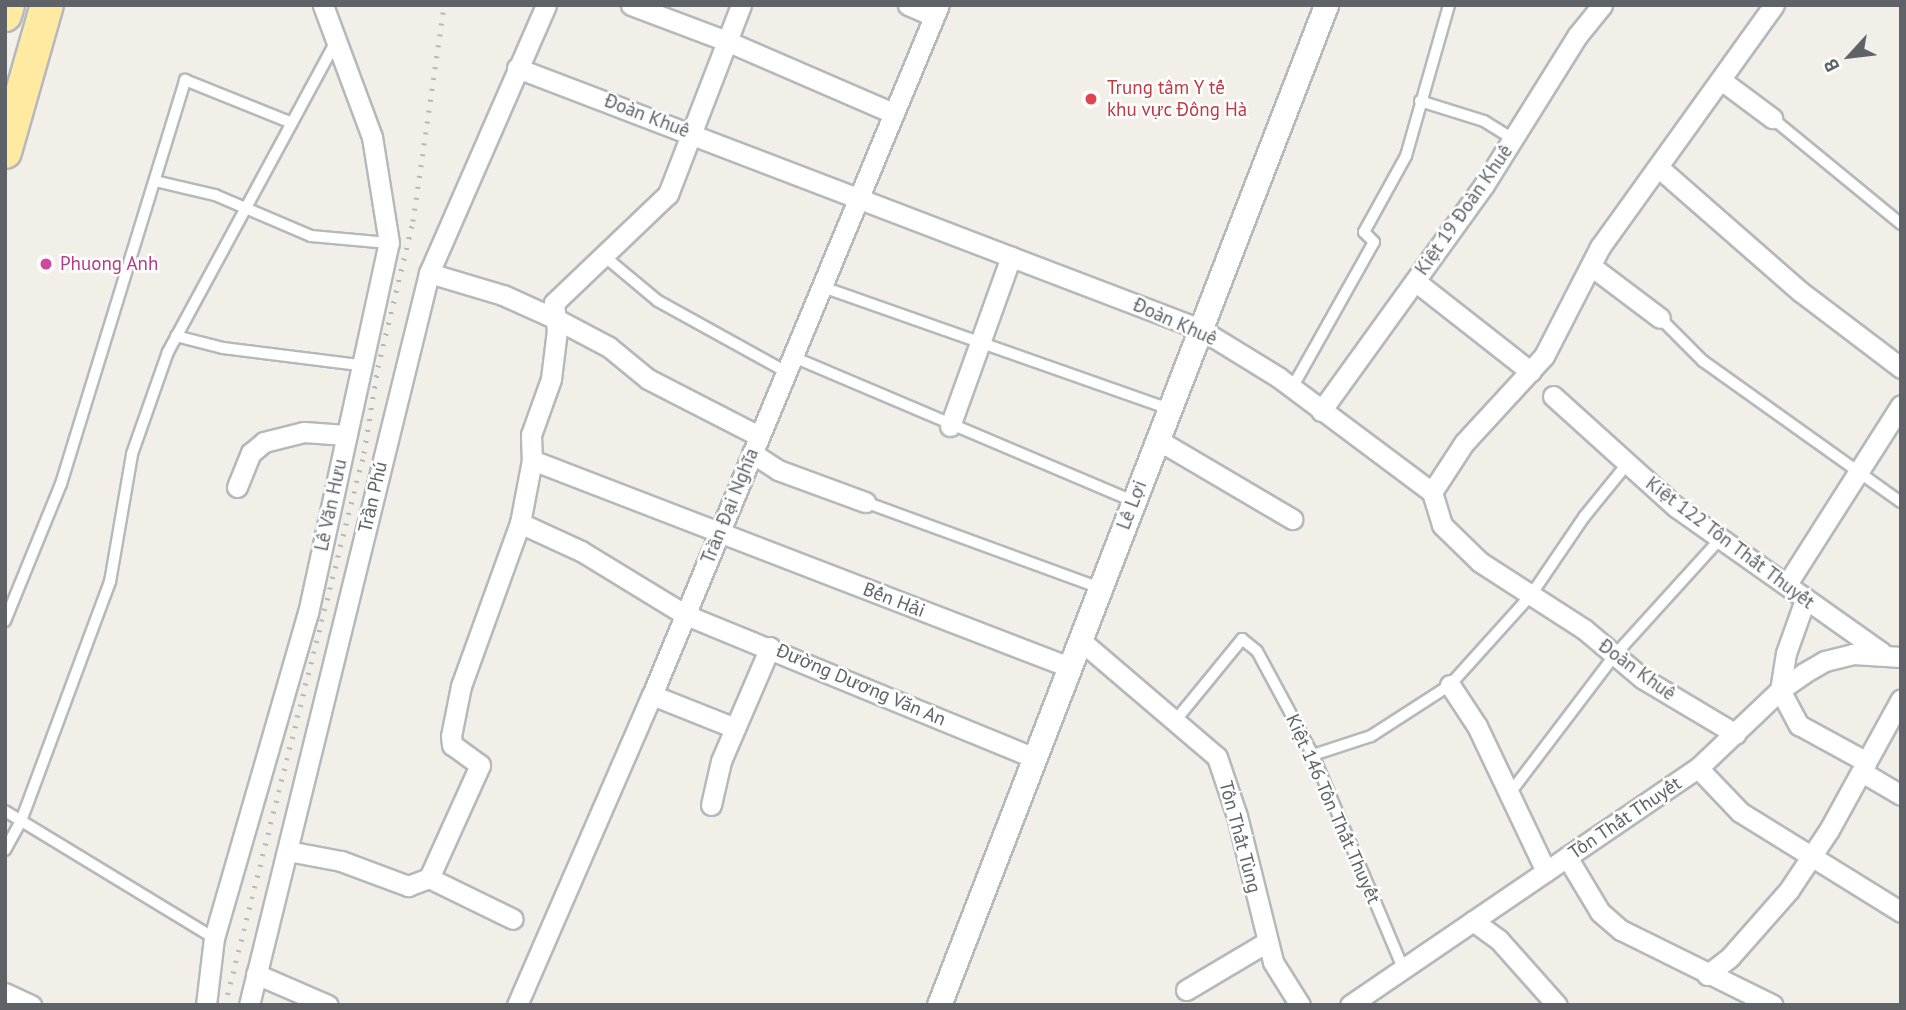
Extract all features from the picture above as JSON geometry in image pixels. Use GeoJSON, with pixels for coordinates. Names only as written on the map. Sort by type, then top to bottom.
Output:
{"type":"FeatureCollection","features":[{"type":"Feature","properties":{"kind":"highway"},"geometry":{"type":"LineString","coordinates":[[5,15],[8,5]]}},
{"type":"Feature","properties":{"kind":"highway"},"geometry":{"type":"LineString","coordinates":[[5,152],[47,5]]}},
{"type":"Feature","properties":{"kind":"street","name":"Lê Văn Hưu"},"geometry":{"type":"LineString","coordinates":[[206,1005],[214,938],[308,612],[359,365],[389,243],[372,137],[338,38],[323,5]]}},
{"type":"Feature","properties":{"kind":"street","name":"Trần Phú"},"geometry":{"type":"LineString","coordinates":[[249,1005],[429,273],[546,5]]}},
{"type":"Feature","properties":{"kind":"street"},"geometry":{"type":"LineString","coordinates":[[631,5],[729,42],[891,112]]}},
{"type":"Feature","properties":{"kind":"street"},"geometry":{"type":"LineString","coordinates":[[288,850],[341,861],[408,886],[429,878],[480,765],[452,745],[451,736],[461,686],[520,523],[532,460],[531,435],[551,379],[556,319],[554,303],[668,194],[694,135],[741,5]]}},
{"type":"Feature","properties":{"kind":"street"},"geometry":{"type":"LineString","coordinates":[[908,5],[937,10]]}},
{"type":"Feature","properties":{"kind":"street","name":"Lê Lợi"},"geometry":{"type":"LineString","coordinates":[[939,1005],[1326,5]]}},
{"type":"Feature","properties":{"kind":"street","name":"Kiệt 19 Đoàn Khuê"},"geometry":{"type":"LineString","coordinates":[[1321,411],[1415,281],[1513,139],[1577,36],[1602,5]]}},
{"type":"Feature","properties":{"kind":"street"},"geometry":{"type":"LineString","coordinates":[[1432,492],[1464,443],[1531,372],[1561,330],[1591,266],[1773,5]]}},
{"type":"Feature","properties":{"kind":"street","name":"Trần Đại Nghĩa"},"geometry":{"type":"LineString","coordinates":[[517,1005],[686,615],[855,198],[937,10]]}},
{"type":"Feature","properties":{"kind":"street","name":"Đoàn Khuê"},"geometry":{"type":"LineString","coordinates":[[517,68],[1200,329],[1292,388],[1432,492],[1442,525],[1480,562],[1642,678],[1736,733]]}},
{"type":"Feature","properties":{"kind":"street"},"geometry":{"type":"LineString","coordinates":[[1721,80],[1773,118]]}},
{"type":"Feature","properties":{"kind":"street"},"geometry":{"type":"LineString","coordinates":[[1658,167],[1801,292],[1901,368]]}},
{"type":"Feature","properties":{"kind":"street"},"geometry":{"type":"LineString","coordinates":[[950,426],[1011,257]]}},
{"type":"Feature","properties":{"kind":"street"},"geometry":{"type":"LineString","coordinates":[[1591,266],[1660,318]]}},
{"type":"Feature","properties":{"kind":"street"},"geometry":{"type":"LineString","coordinates":[[429,273],[503,295],[556,319],[609,347],[648,379],[755,444],[778,470],[865,502]]}},
{"type":"Feature","properties":{"kind":"street"},"geometry":{"type":"LineString","coordinates":[[1415,281],[1531,372]]}},
{"type":"Feature","properties":{"kind":"street","name":"Kiệt 122 Tôn Thất Thuyết"},"geometry":{"type":"LineString","coordinates":[[1553,396],[1676,507],[1787,584],[1805,600],[1891,655]]}},
{"type":"Feature","properties":{"kind":"street"},"geometry":{"type":"LineString","coordinates":[[1787,584],[1901,405]]}},
{"type":"Feature","properties":{"kind":"street"},"geometry":{"type":"LineString","coordinates":[[237,487],[251,453],[264,442],[304,432],[346,435]]}},
{"type":"Feature","properties":{"kind":"street"},"geometry":{"type":"LineString","coordinates":[[1158,440],[1292,519]]}},
{"type":"Feature","properties":{"kind":"street","name":"Bến Hải"},"geometry":{"type":"LineString","coordinates":[[532,460],[1069,667]]}},
{"type":"Feature","properties":{"kind":"street","name":"Đường Dương Văn An"},"geometry":{"type":"LineString","coordinates":[[520,523],[581,551],[686,615],[770,647],[1035,758]]}},
{"type":"Feature","properties":{"kind":"street"},"geometry":{"type":"LineString","coordinates":[[1805,600],[1786,653],[1780,690],[1800,725],[1865,767],[1901,795]]}},
{"type":"Feature","properties":{"kind":"street","name":"Tôn Thất Tùng"},"geometry":{"type":"LineString","coordinates":[[1080,640],[1217,757],[1237,816],[1273,962],[1300,1005]]}},
{"type":"Feature","properties":{"kind":"street"},"geometry":{"type":"LineString","coordinates":[[710,805],[735,728],[770,647]]}},
{"type":"Feature","properties":{"kind":"street","name":"Tôn Thất Thuyết"},"geometry":{"type":"LineString","coordinates":[[1350,1005],[1698,768],[1780,690],[1825,661],[1891,655]]}},
{"type":"Feature","properties":{"kind":"street"},"geometry":{"type":"LineString","coordinates":[[1450,685],[1477,726],[1546,871]]}},
{"type":"Feature","properties":{"kind":"street"},"geometry":{"type":"LineString","coordinates":[[652,695],[735,728]]}},
{"type":"Feature","properties":{"kind":"street"},"geometry":{"type":"LineString","coordinates":[[1707,975],[1768,917],[1811,857],[1865,767],[1901,699]]}},
{"type":"Feature","properties":{"kind":"street"},"geometry":{"type":"LineString","coordinates":[[1698,768],[1740,812],[1901,912]]}},
{"type":"Feature","properties":{"kind":"street"},"geometry":{"type":"LineString","coordinates":[[1567,857],[1600,912],[1621,930],[1707,975],[1773,1005]]}},
{"type":"Feature","properties":{"kind":"street"},"geometry":{"type":"LineString","coordinates":[[429,878],[513,919]]}},
{"type":"Feature","properties":{"kind":"street"},"geometry":{"type":"LineString","coordinates":[[1473,921],[1499,940],[1557,1005]]}},
{"type":"Feature","properties":{"kind":"street"},"geometry":{"type":"LineString","coordinates":[[1186,990],[1268,942]]}},
{"type":"Feature","properties":{"kind":"street"},"geometry":{"type":"LineString","coordinates":[[256,974],[328,1005]]}},
{"type":"Feature","properties":{"kind":"street"},"geometry":{"type":"LineString","coordinates":[[5,993],[31,1005]]}},
{"type":"Feature","properties":{"kind":"lane"},"geometry":{"type":"LineString","coordinates":[[1292,388],[1374,242],[1364,232],[1406,156],[1449,5]]}},
{"type":"Feature","properties":{"kind":"lane"},"geometry":{"type":"LineString","coordinates":[[5,850],[21,821],[110,582],[132,454],[176,336],[338,38]]}},
{"type":"Feature","properties":{"kind":"lane"},"geometry":{"type":"LineString","coordinates":[[5,621],[61,484],[185,79],[292,123]]}},
{"type":"Feature","properties":{"kind":"lane"},"geometry":{"type":"LineString","coordinates":[[1420,101],[1483,121],[1513,139]]}},
{"type":"Feature","properties":{"kind":"lane"},"geometry":{"type":"LineString","coordinates":[[1773,118],[1901,224]]}},
{"type":"Feature","properties":{"kind":"lane"},"geometry":{"type":"LineString","coordinates":[[155,181],[215,195],[311,236],[389,243]]}},
{"type":"Feature","properties":{"kind":"lane"},"geometry":{"type":"LineString","coordinates":[[604,256],[658,301],[788,364],[1134,501]]}},
{"type":"Feature","properties":{"kind":"lane"},"geometry":{"type":"LineString","coordinates":[[820,286],[1170,409]]}},
{"type":"Feature","properties":{"kind":"lane"},"geometry":{"type":"LineString","coordinates":[[1660,318],[1703,361],[1901,502]]}},
{"type":"Feature","properties":{"kind":"lane"},"geometry":{"type":"LineString","coordinates":[[176,336],[223,348],[359,365]]}},
{"type":"Feature","properties":{"kind":"lane"},"geometry":{"type":"LineString","coordinates":[[1313,755],[1371,736],[1450,685],[1531,596],[1584,517],[1627,464]]}},
{"type":"Feature","properties":{"kind":"lane"},"geometry":{"type":"LineString","coordinates":[[865,502],[1100,588]]}},
{"type":"Feature","properties":{"kind":"lane"},"geometry":{"type":"LineString","coordinates":[[1510,793],[1614,656],[1721,538]]}},
{"type":"Feature","properties":{"kind":"lane","name":"Kiệt 146 Tôn Thất Thuyết"},"geometry":{"type":"LineString","coordinates":[[1175,721],[1242,639],[1256,651],[1313,755],[1403,968]]}},
{"type":"Feature","properties":{"kind":"lane"},"geometry":{"type":"LineString","coordinates":[[5,811],[214,938]]}},
{"type":"Feature","properties":{"kind":"railway"},"geometry":{"type":"LineString","coordinates":[[225,1005],[364,453],[378,367],[413,221],[444,5]]}},
{"type":"Feature","properties":{"kind":"place","name":"Trung tâm Y tế khu vực Đông Hà"},"geometry":{"type":"Point","coordinates":[1091,99]}},
{"type":"Feature","properties":{"kind":"place","name":"Phuong Anh"},"geometry":{"type":"Point","coordinates":[46,264]}}]}
